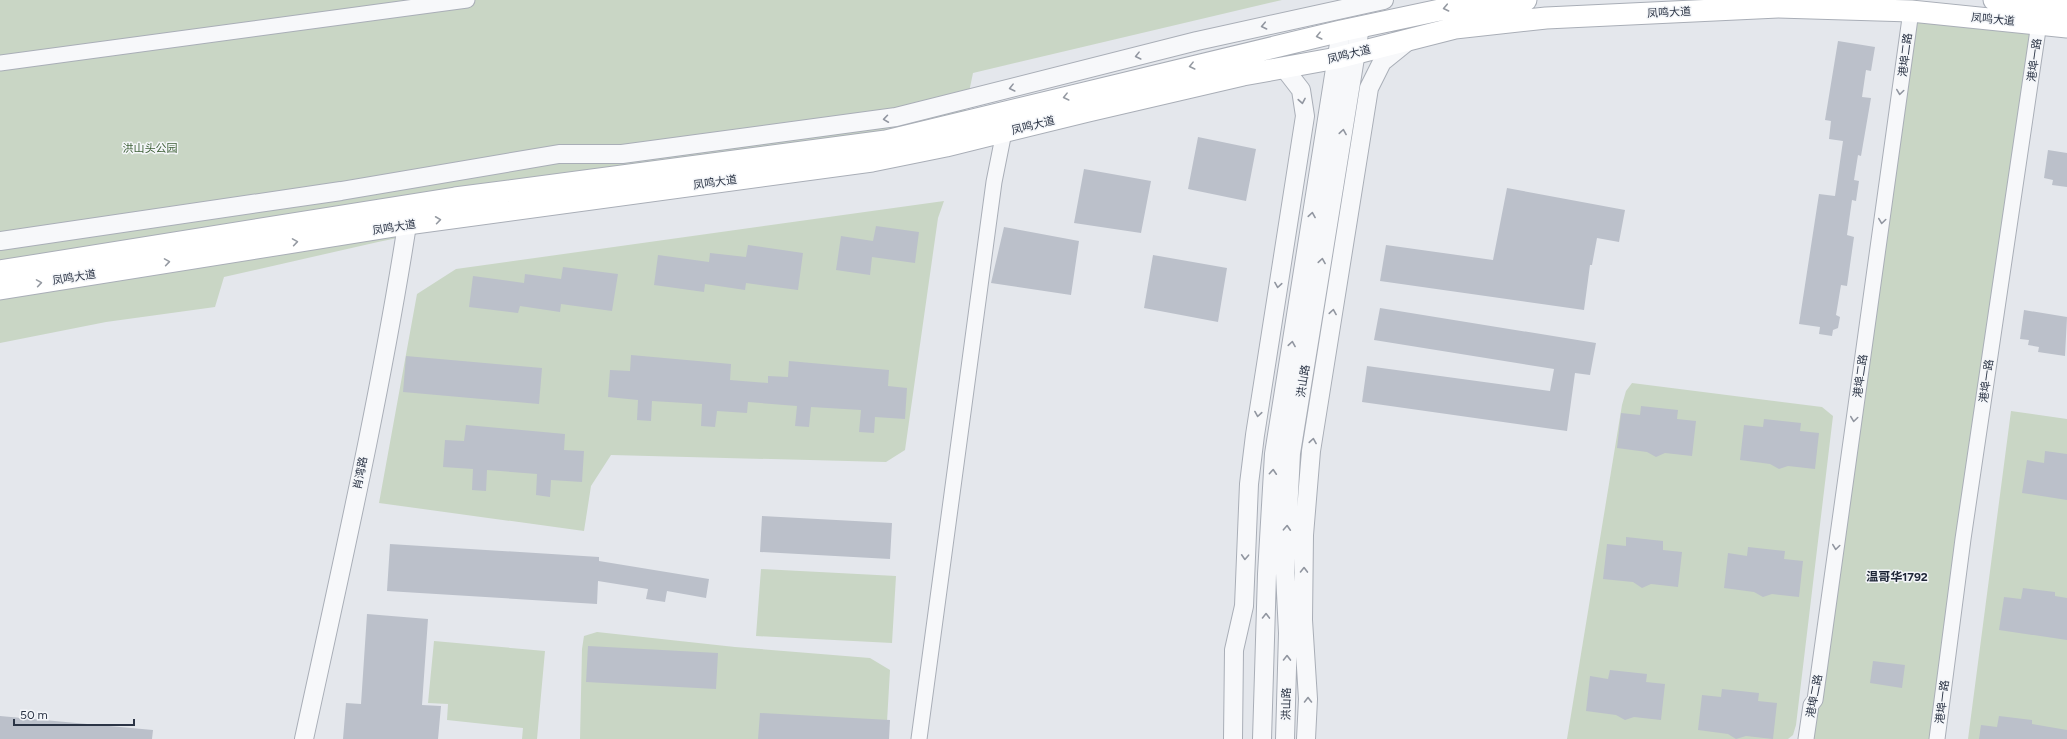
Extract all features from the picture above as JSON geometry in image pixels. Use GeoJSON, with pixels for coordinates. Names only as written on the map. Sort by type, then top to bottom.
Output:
{"type":"FeatureCollection","features":[{"type":"Feature","properties":{"kind":"main road","name":"凤鸣大道"},"geometry":{"type":"LineString","coordinates":[[0,289],[408,215],[800,151],[886,141],[1350,29],[1454,7],[1526,0]]}},
{"type":"Feature","properties":{"kind":"main road","name":"凤鸣大道"},"geometry":{"type":"LineString","coordinates":[[1994,0],[2067,8]]}},
{"type":"Feature","properties":{"kind":"main road","name":"凤鸣大道"},"geometry":{"type":"LineString","coordinates":[[0,271],[408,215],[872,162],[946,146],[1242,75],[1346,55],[1455,28],[1546,18],[1778,7],[1911,12],[2039,23],[2067,27]]}},
{"type":"Feature","properties":{"kind":"street"},"geometry":{"type":"LineString","coordinates":[[0,63],[466,0]]}},
{"type":"Feature","properties":{"kind":"street"},"geometry":{"type":"LineString","coordinates":[[0,241],[341,191],[558,154],[622,154],[896,117],[1197,41],[1384,0]]}},
{"type":"Feature","properties":{"kind":"street","name":"港埠二路"},"geometry":{"type":"LineString","coordinates":[[1806,739],[1811,705],[1815,700],[1911,12]]}},
{"type":"Feature","properties":{"kind":"street","name":"港埠一路"},"geometry":{"type":"LineString","coordinates":[[1937,739],[1963,539],[2039,23]]}},
{"type":"Feature","properties":{"kind":"street","name":"洪山路"},"geometry":{"type":"LineString","coordinates":[[1285,739],[1288,633],[1285,573],[1291,453],[1350,29]]}},
{"type":"Feature","properties":{"kind":"street"},"geometry":{"type":"LineString","coordinates":[[1306,739],[1308,699],[1303,620],[1304,535],[1311,451],[1369,88],[1382,62],[1412,38]]}},
{"type":"Feature","properties":{"kind":"street","name":"洪山路"},"geometry":{"type":"LineString","coordinates":[[1262,739],[1267,574],[1274,454],[1346,55]]}},
{"type":"Feature","properties":{"kind":"street"},"geometry":{"type":"LineString","coordinates":[[1233,739],[1234,650],[1244,606],[1249,484],[1305,116],[1300,90],[1284,68]]}},
{"type":"Feature","properties":{"kind":"street"},"geometry":{"type":"LineString","coordinates":[[919,739],[994,182],[1004,132]]}},
{"type":"Feature","properties":{"kind":"street","name":"肖湾路"},"geometry":{"type":"LineString","coordinates":[[304,739],[348,534],[408,215]]}},
{"type":"Feature","properties":{"kind":"green space","name":"洪山头公园"},"geometry":{"type":"Polygon","coordinates":[[[0,0],[1282,0],[973,73],[963,121],[378,242],[224,277],[215,307],[106,322],[0,343],[0,0]]]}},
{"type":"Feature","properties":{"kind":"green space"},"geometry":{"type":"Polygon","coordinates":[[[1911,11],[2039,23],[1937,739],[1806,739],[1911,11]]]}},
{"type":"Feature","properties":{"kind":"green space"},"geometry":{"type":"Polygon","coordinates":[[[944,201],[938,218],[905,450],[886,462],[611,455],[591,486],[584,531],[379,503],[417,294],[456,269],[944,201]]]}},
{"type":"Feature","properties":{"kind":"green space"},"geometry":{"type":"Polygon","coordinates":[[[1632,383],[1822,407],[1833,416],[1796,725],[1793,735],[1788,739],[1567,739],[1622,405],[1626,391],[1632,383]]]}},
{"type":"Feature","properties":{"kind":"green space"},"geometry":{"type":"Polygon","coordinates":[[[2011,411],[2067,419],[2067,739],[1968,739],[2011,411]]]}},
{"type":"Feature","properties":{"kind":"green space"},"geometry":{"type":"Polygon","coordinates":[[[761,569],[896,576],[892,643],[756,636],[761,569]]]}},
{"type":"Feature","properties":{"kind":"green space"},"geometry":{"type":"Polygon","coordinates":[[[597,632],[735,647],[870,658],[890,670],[886,739],[580,739],[582,649],[584,636],[597,632]]]}},
{"type":"Feature","properties":{"kind":"green space"},"geometry":{"type":"Polygon","coordinates":[[[434,641],[545,651],[537,739],[522,739],[523,728],[447,720],[448,704],[428,703],[434,641]]]}},
{"type":"Feature","properties":{"kind":"building"},"geometry":{"type":"Polygon","coordinates":[[[1838,41],[1875,47],[1871,71],[1866,70],[1862,97],[1871,98],[1861,156],[1858,155],[1854,180],[1859,181],[1856,201],[1852,200],[1847,235],[1854,237],[1847,286],[1841,285],[1836,315],[1840,317],[1838,328],[1833,330],[1832,336],[1819,334],[1820,327],[1799,324],[1819,194],[1835,196],[1843,141],[1829,139],[1831,121],[1825,120],[1838,41]]]}},
{"type":"Feature","properties":{"kind":"building"},"geometry":{"type":"Polygon","coordinates":[[[1198,137],[1256,149],[1246,201],[1188,189],[1198,137]]]}},
{"type":"Feature","properties":{"kind":"building"},"geometry":{"type":"Polygon","coordinates":[[[2048,150],[2067,153],[2067,187],[2052,185],[2053,180],[2044,178],[2048,150]]]}},
{"type":"Feature","properties":{"kind":"building"},"geometry":{"type":"Polygon","coordinates":[[[1084,169],[1151,181],[1141,233],[1074,223],[1084,169]]]}},
{"type":"Feature","properties":{"kind":"building"},"geometry":{"type":"Polygon","coordinates":[[[1507,188],[1625,210],[1619,242],[1597,238],[1592,265],[1590,265],[1584,310],[1380,281],[1386,245],[1493,260],[1507,188]]]}},
{"type":"Feature","properties":{"kind":"building"},"geometry":{"type":"Polygon","coordinates":[[[876,226],[919,232],[915,263],[872,257],[870,275],[836,270],[841,236],[873,241],[876,226]]]}},
{"type":"Feature","properties":{"kind":"building"},"geometry":{"type":"Polygon","coordinates":[[[1004,227],[1079,241],[1071,295],[991,283],[1004,227]]]}},
{"type":"Feature","properties":{"kind":"building"},"geometry":{"type":"Polygon","coordinates":[[[748,245],[803,253],[798,290],[746,283],[745,290],[705,284],[704,292],[654,285],[658,255],[709,262],[710,253],[746,257],[748,245]]]}},
{"type":"Feature","properties":{"kind":"building"},"geometry":{"type":"Polygon","coordinates":[[[1153,255],[1227,268],[1218,322],[1144,308],[1153,255]]]}},
{"type":"Feature","properties":{"kind":"building"},"geometry":{"type":"Polygon","coordinates":[[[563,267],[618,274],[612,311],[561,304],[560,312],[520,306],[518,313],[469,307],[473,276],[524,283],[525,274],[561,279],[563,267]]]}},
{"type":"Feature","properties":{"kind":"building"},"geometry":{"type":"Polygon","coordinates":[[[1380,308],[1596,343],[1590,375],[1575,373],[1567,431],[1362,402],[1367,366],[1550,391],[1554,369],[1374,340],[1380,308]]]}},
{"type":"Feature","properties":{"kind":"building"},"geometry":{"type":"Polygon","coordinates":[[[2024,310],[2067,317],[2065,356],[2038,352],[2039,347],[2028,345],[2029,340],[2020,339],[2024,310]]]}},
{"type":"Feature","properties":{"kind":"building"},"geometry":{"type":"Polygon","coordinates":[[[631,355],[731,364],[730,380],[768,383],[768,376],[788,377],[789,361],[889,370],[888,386],[907,388],[905,419],[875,417],[874,433],[859,432],[861,410],[811,407],[809,427],[795,426],[797,406],[748,402],[747,413],[717,411],[715,427],[701,426],[702,404],[652,401],[651,421],[637,420],[638,400],[608,397],[610,370],[630,371],[631,355]]]}},
{"type":"Feature","properties":{"kind":"building"},"geometry":{"type":"Polygon","coordinates":[[[406,356],[542,368],[539,404],[403,392],[406,356]]]}},
{"type":"Feature","properties":{"kind":"building"},"geometry":{"type":"Polygon","coordinates":[[[1641,406],[1678,410],[1677,419],[1696,421],[1692,456],[1665,453],[1656,457],[1647,452],[1617,448],[1621,413],[1640,415],[1641,406]]]}},
{"type":"Feature","properties":{"kind":"building"},"geometry":{"type":"Polygon","coordinates":[[[1764,419],[1801,423],[1800,431],[1819,433],[1815,469],[1788,466],[1779,469],[1770,464],[1740,460],[1744,425],[1763,427],[1764,419]]]}},
{"type":"Feature","properties":{"kind":"building"},"geometry":{"type":"Polygon","coordinates":[[[466,425],[565,434],[564,450],[584,451],[582,482],[551,480],[550,497],[536,495],[537,474],[487,470],[486,491],[472,490],[473,469],[443,467],[445,440],[464,441],[466,425]]]}},
{"type":"Feature","properties":{"kind":"building"},"geometry":{"type":"Polygon","coordinates":[[[2045,451],[2067,454],[2067,500],[2022,493],[2027,460],[2044,463],[2045,451]]]}},
{"type":"Feature","properties":{"kind":"building"},"geometry":{"type":"Polygon","coordinates":[[[762,516],[892,523],[890,559],[760,552],[762,516]]]}},
{"type":"Feature","properties":{"kind":"building"},"geometry":{"type":"Polygon","coordinates":[[[1626,537],[1663,541],[1663,550],[1682,552],[1678,587],[1651,584],[1642,588],[1633,582],[1603,579],[1607,544],[1626,546],[1626,537]]]}},
{"type":"Feature","properties":{"kind":"building"},"geometry":{"type":"Polygon","coordinates":[[[390,544],[599,557],[599,561],[709,579],[706,598],[667,591],[665,602],[646,599],[648,589],[598,581],[597,604],[387,591],[390,544]]]}},
{"type":"Feature","properties":{"kind":"building"},"geometry":{"type":"Polygon","coordinates":[[[1748,547],[1785,551],[1784,559],[1803,561],[1799,597],[1772,594],[1763,597],[1754,592],[1724,588],[1728,553],[1747,556],[1748,547]]]}},
{"type":"Feature","properties":{"kind":"building"},"geometry":{"type":"Polygon","coordinates":[[[2023,588],[2055,592],[2055,596],[2067,598],[2067,640],[1999,630],[2004,597],[2021,599],[2023,588]]]}},
{"type":"Feature","properties":{"kind":"building"},"geometry":{"type":"Polygon","coordinates":[[[367,614],[428,619],[422,705],[441,706],[438,739],[343,739],[346,703],[361,704],[367,614]]]}},
{"type":"Feature","properties":{"kind":"building"},"geometry":{"type":"Polygon","coordinates":[[[588,646],[718,653],[716,689],[586,682],[588,646]]]}},
{"type":"Feature","properties":{"kind":"building"},"geometry":{"type":"Polygon","coordinates":[[[1873,661],[1905,665],[1902,688],[1870,683],[1873,661]]]}},
{"type":"Feature","properties":{"kind":"building"},"geometry":{"type":"Polygon","coordinates":[[[1610,670],[1647,674],[1646,682],[1665,684],[1661,720],[1634,717],[1625,720],[1616,715],[1586,711],[1590,676],[1608,679],[1610,670]]]}},
{"type":"Feature","properties":{"kind":"building"},"geometry":{"type":"Polygon","coordinates":[[[1722,689],[1759,693],[1758,701],[1777,703],[1773,739],[1746,736],[1736,739],[1728,734],[1698,730],[1702,695],[1721,697],[1722,689]]]}},
{"type":"Feature","properties":{"kind":"building"},"geometry":{"type":"Polygon","coordinates":[[[760,713],[890,720],[889,739],[758,739],[760,713]]]}},
{"type":"Feature","properties":{"kind":"building"},"geometry":{"type":"Polygon","coordinates":[[[0,716],[153,730],[152,739],[0,739],[0,716]]]}},
{"type":"Feature","properties":{"kind":"building"},"geometry":{"type":"Polygon","coordinates":[[[1999,716],[2032,720],[2032,724],[2067,730],[2067,739],[1979,739],[1981,725],[1997,727],[1999,716]]]}},
{"type":"Feature","properties":{"kind":"district","name":"温哥华1792"},"geometry":{"type":"Point","coordinates":[1897,577]}}]}
